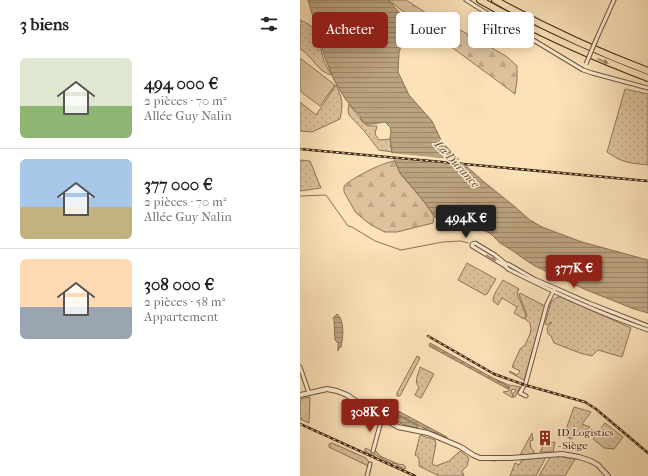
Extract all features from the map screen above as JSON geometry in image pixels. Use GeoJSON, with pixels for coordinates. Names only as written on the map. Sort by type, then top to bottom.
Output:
{"type":"FeatureCollection","features":[{"type":"Feature","properties":{"kind":"highway"},"geometry":{"type":"LineString","coordinates":[[480,0],[570,46],[648,78]]}},
{"type":"Feature","properties":{"kind":"highway"},"geometry":{"type":"LineString","coordinates":[[495,0],[573,40],[618,60],[648,71]]}},
{"type":"Feature","properties":{"kind":"street"},"geometry":{"type":"LineString","coordinates":[[466,0],[507,26],[583,70],[648,88]]}},
{"type":"Feature","properties":{"kind":"street"},"geometry":{"type":"LineString","coordinates":[[583,70],[614,0]]}},
{"type":"Feature","properties":{"kind":"street"},"geometry":{"type":"LineString","coordinates":[[472,238],[475,243],[495,255],[506,265],[585,306],[648,330]]}},
{"type":"Feature","properties":{"kind":"street"},"geometry":{"type":"LineString","coordinates":[[554,290],[648,326]]}},
{"type":"Feature","properties":{"kind":"street"},"geometry":{"type":"LineString","coordinates":[[526,396],[520,393],[526,382],[547,304],[554,290]]}},
{"type":"Feature","properties":{"kind":"street"},"geometry":{"type":"LineString","coordinates":[[300,367],[309,393]]}},
{"type":"Feature","properties":{"kind":"street"},"geometry":{"type":"LineString","coordinates":[[300,395],[327,389],[337,391],[347,395],[382,418],[398,426],[428,433],[461,447],[480,458],[506,458],[562,454],[591,461],[598,465],[608,476]]}},
{"type":"Feature","properties":{"kind":"street"},"geometry":{"type":"LineString","coordinates":[[373,450],[382,418]]}},
{"type":"Feature","properties":{"kind":"street"},"geometry":{"type":"LineString","coordinates":[[368,476],[370,464]]}},
{"type":"Feature","properties":{"kind":"green space"},"geometry":{"type":"Polygon","coordinates":[[[388,0],[406,0],[425,12],[404,12],[388,0]]]}},
{"type":"Feature","properties":{"kind":"green space"},"geometry":{"type":"Polygon","coordinates":[[[300,20],[312,27],[312,48],[321,48],[324,60],[332,75],[327,74],[319,68],[308,55],[300,49],[300,20]]]}},
{"type":"Feature","properties":{"kind":"green space"},"geometry":{"type":"Polygon","coordinates":[[[460,30],[468,34],[468,48],[492,48],[506,56],[517,66],[515,94],[453,48],[460,48],[460,30]]]}},
{"type":"Feature","properties":{"kind":"green space"},"geometry":{"type":"Polygon","coordinates":[[[300,58],[335,85],[320,106],[300,91],[300,58]]]}},
{"type":"Feature","properties":{"kind":"green space"},"geometry":{"type":"Polygon","coordinates":[[[336,85],[342,102],[340,119],[312,132],[300,131],[300,102],[316,115],[336,85]]]}},
{"type":"Feature","properties":{"kind":"green space"},"geometry":{"type":"Polygon","coordinates":[[[625,89],[648,94],[648,165],[626,162],[607,152],[625,89]]]}},
{"type":"Feature","properties":{"kind":"green space"},"geometry":{"type":"Polygon","coordinates":[[[349,104],[366,125],[377,126],[375,134],[379,140],[390,139],[392,152],[379,150],[349,115],[349,104]]]}},
{"type":"Feature","properties":{"kind":"green space"},"geometry":{"type":"Polygon","coordinates":[[[300,160],[310,161],[321,188],[300,191],[300,160]]]}},
{"type":"Feature","properties":{"kind":"green space"},"geometry":{"type":"Polygon","coordinates":[[[395,161],[400,173],[434,216],[433,223],[397,232],[385,232],[371,225],[356,213],[344,192],[344,186],[368,171],[383,164],[395,161]]]}},
{"type":"Feature","properties":{"kind":"green space"},"geometry":{"type":"Polygon","coordinates":[[[467,263],[496,279],[487,294],[485,295],[458,280],[467,263]]]}},
{"type":"Feature","properties":{"kind":"green space"},"geometry":{"type":"Polygon","coordinates":[[[503,280],[519,289],[517,293],[526,315],[524,319],[514,313],[517,307],[502,298],[498,305],[493,301],[495,293],[503,280]]]}},
{"type":"Feature","properties":{"kind":"green space"},"geometry":{"type":"Polygon","coordinates":[[[520,293],[545,306],[524,380],[509,372],[510,371],[517,375],[519,373],[520,371],[512,367],[520,349],[525,345],[531,329],[530,323],[525,319],[527,315],[519,294],[520,293]]]}},
{"type":"Feature","properties":{"kind":"green space"},"geometry":{"type":"Polygon","coordinates":[[[557,297],[561,297],[631,328],[622,357],[598,350],[592,356],[554,343],[551,336],[548,334],[547,328],[552,322],[547,325],[545,324],[551,302],[557,297]]]}},
{"type":"Feature","properties":{"kind":"green space"},"geometry":{"type":"Polygon","coordinates":[[[417,356],[420,358],[400,396],[397,396],[397,393],[417,356]]]}},
{"type":"Feature","properties":{"kind":"green space"},"geometry":{"type":"Polygon","coordinates":[[[420,367],[434,374],[421,398],[415,395],[419,387],[416,380],[420,367]]]}},
{"type":"Feature","properties":{"kind":"green space"},"geometry":{"type":"Polygon","coordinates":[[[495,379],[509,385],[520,387],[515,397],[513,397],[511,397],[503,392],[509,391],[509,387],[495,379]],[[516,389],[511,390],[513,397],[513,393],[516,389]]]}},
{"type":"Feature","properties":{"kind":"green space"},"geometry":{"type":"Polygon","coordinates":[[[310,397],[309,423],[300,419],[300,399],[310,397]]]}},
{"type":"Feature","properties":{"kind":"green space"},"geometry":{"type":"Polygon","coordinates":[[[574,407],[591,412],[582,424],[590,427],[571,439],[564,435],[574,407]]]}},
{"type":"Feature","properties":{"kind":"green space"},"geometry":{"type":"Polygon","coordinates":[[[605,423],[623,437],[614,449],[604,448],[593,439],[605,423]]]}},
{"type":"Feature","properties":{"kind":"green space"},"geometry":{"type":"Polygon","coordinates":[[[532,433],[533,440],[530,441],[534,454],[520,455],[532,433]]]}},
{"type":"Feature","properties":{"kind":"green space"},"geometry":{"type":"Polygon","coordinates":[[[420,435],[435,440],[436,444],[432,464],[436,466],[449,461],[460,451],[469,458],[467,466],[462,471],[464,476],[439,476],[419,466],[418,458],[415,455],[420,435]]]}},
{"type":"Feature","properties":{"kind":"green space"},"geometry":{"type":"Polygon","coordinates":[[[555,442],[553,452],[540,452],[544,444],[555,442]]]}},
{"type":"Feature","properties":{"kind":"green space"},"geometry":{"type":"Polygon","coordinates":[[[332,443],[366,458],[369,462],[368,466],[329,447],[329,444],[332,443]]]}},
{"type":"Feature","properties":{"kind":"green space"},"geometry":{"type":"Polygon","coordinates":[[[365,448],[374,452],[375,450],[380,456],[404,465],[406,468],[397,466],[397,464],[393,464],[375,454],[374,456],[365,451],[365,448]]]}},
{"type":"Feature","properties":{"kind":"green space"},"geometry":{"type":"Polygon","coordinates":[[[546,457],[536,476],[510,476],[515,463],[519,465],[522,460],[546,457]]]}},
{"type":"Feature","properties":{"kind":"green space"},"geometry":{"type":"Polygon","coordinates":[[[550,457],[575,459],[565,476],[539,476],[550,457]]]}},
{"type":"Feature","properties":{"kind":"water","name":"La Durance"},"geometry":{"type":"Polygon","coordinates":[[[308,0],[388,0],[399,12],[396,12],[396,48],[400,48],[398,72],[409,95],[432,121],[442,142],[456,157],[483,181],[530,220],[542,227],[582,242],[648,260],[648,313],[584,289],[535,266],[500,243],[490,233],[467,224],[449,225],[434,216],[400,173],[392,152],[390,127],[385,122],[367,124],[362,121],[360,116],[346,100],[334,80],[322,48],[388,48],[388,12],[312,12],[312,14],[308,0]]]}},
{"type":"Feature","properties":{"kind":"water"},"geometry":{"type":"Polygon","coordinates":[[[337,314],[340,317],[343,329],[341,347],[338,349],[338,343],[335,340],[333,318],[337,314]]]}},
{"type":"Feature","properties":{"kind":"water"},"geometry":{"type":"Polygon","coordinates":[[[430,343],[509,388],[508,389],[429,346],[430,343]]]}},
{"type":"Feature","properties":{"kind":"water"},"geometry":{"type":"Polygon","coordinates":[[[389,406],[447,438],[429,431],[388,409],[389,406]]]}},
{"type":"Feature","properties":{"kind":"water"},"geometry":{"type":"Polygon","coordinates":[[[388,410],[418,426],[418,428],[397,422],[387,415],[388,410]]]}},
{"type":"Feature","properties":{"kind":"pier"},"geometry":{"type":"Polygon","coordinates":[[[390,153],[462,160],[469,166],[392,159],[390,153]]]}},
{"type":"Feature","properties":{"kind":"waterway"},"geometry":{"type":"LineString","coordinates":[[300,196],[326,195],[348,226],[375,241],[401,250],[443,242],[461,241],[468,243]]}},
{"type":"Feature","properties":{"kind":"waterway"},"geometry":{"type":"LineString","coordinates":[[460,449],[464,452]]}},
{"type":"Feature","properties":{"kind":"waterway"},"geometry":{"type":"LineString","coordinates":[[481,460],[495,461]]}},
{"type":"Feature","properties":{"kind":"railway"},"geometry":{"type":"LineString","coordinates":[[300,149],[648,181]]}},
{"type":"Feature","properties":{"kind":"railway"},"geometry":{"type":"LineString","coordinates":[[428,336],[494,374],[525,385],[585,402],[596,409],[648,453]]}},
{"type":"Feature","properties":{"kind":"railway"},"geometry":{"type":"LineString","coordinates":[[300,424],[415,476]]}},
{"type":"Feature","properties":{"kind":"place","name":"ID Logistics - Siège"},"geometry":{"type":"Point","coordinates":[545,438]}}]}
